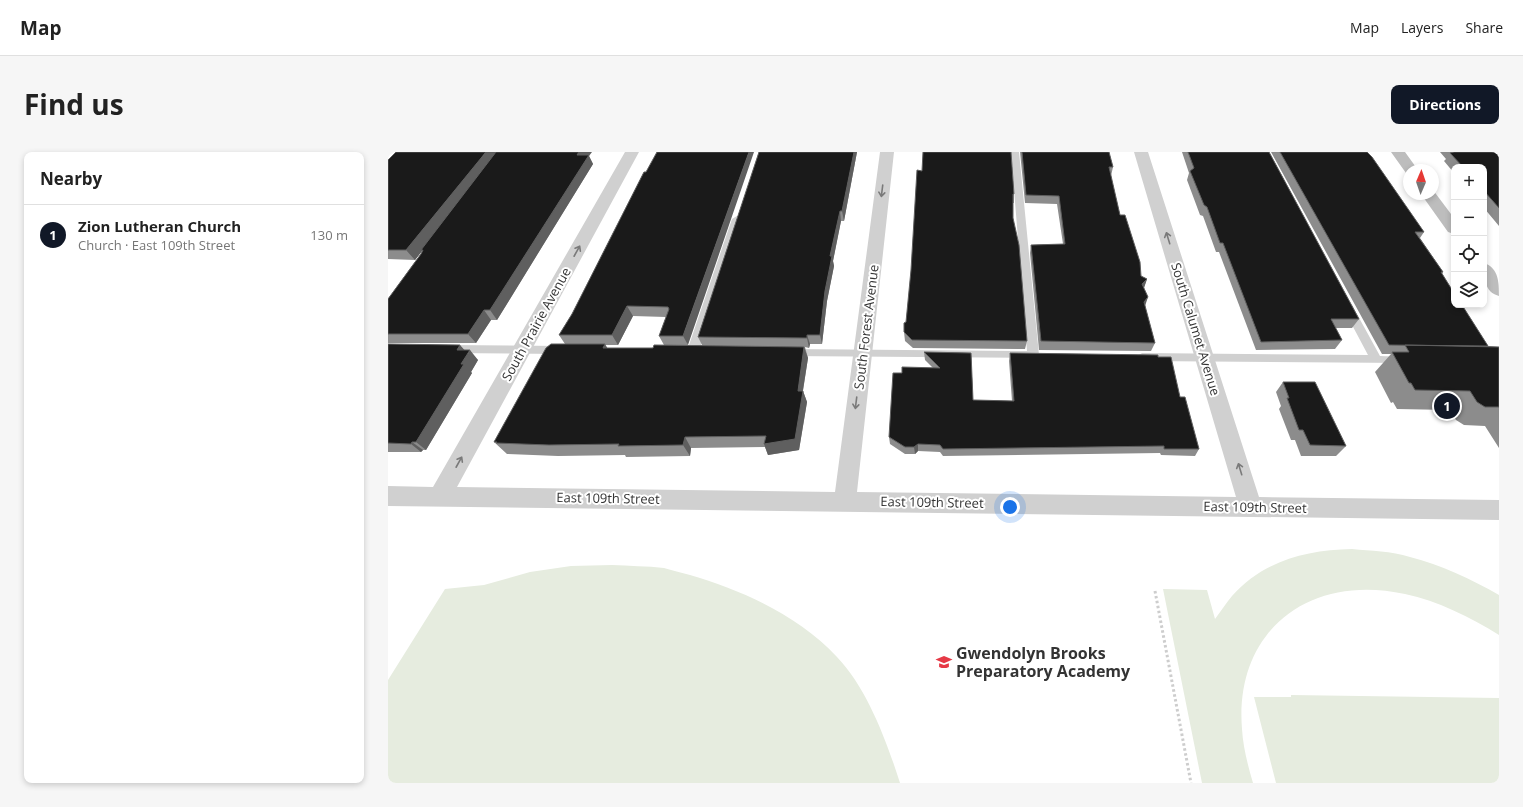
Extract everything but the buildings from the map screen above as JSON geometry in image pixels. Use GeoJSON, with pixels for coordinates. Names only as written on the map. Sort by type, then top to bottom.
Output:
{"type":"FeatureCollection","features":[{"type":"Feature","properties":{"kind":"street","name":"South Prairie Avenue"},"geometry":{"type":"LineString","coordinates":[[440,496],[632,152]]}},
{"type":"Feature","properties":{"kind":"street","name":"South Forest Avenue"},"geometry":{"type":"LineString","coordinates":[[845,501],[887,152]]}},
{"type":"Feature","properties":{"kind":"street","name":"South Calumet Avenue"},"geometry":{"type":"LineString","coordinates":[[1142,152],[1251,506]]}},
{"type":"Feature","properties":{"kind":"street"},"geometry":{"type":"LineString","coordinates":[[1398,152],[1407,164]]}},
{"type":"Feature","properties":{"kind":"street"},"geometry":{"type":"LineString","coordinates":[[1433,200],[1451,224]]}},
{"type":"Feature","properties":{"kind":"street"},"geometry":{"type":"LineString","coordinates":[[1486,272],[1499,290]]}},
{"type":"Feature","properties":{"kind":"street","name":"East 109th Street"},"geometry":{"type":"LineString","coordinates":[[388,496],[1499,510]]}},
{"type":"Feature","properties":{"kind":"lane"},"geometry":{"type":"LineString","coordinates":[[777,352],[1037,355],[1015,152]]}},
{"type":"Feature","properties":{"kind":"lane"},"geometry":{"type":"LineString","coordinates":[[708,352],[689,351],[740,211]]}},
{"type":"Feature","properties":{"kind":"lane"},"geometry":{"type":"LineString","coordinates":[[1343,297],[1376,359]]}},
{"type":"Feature","properties":{"kind":"lane"},"geometry":{"type":"LineString","coordinates":[[433,348],[576,350]]}},
{"type":"Feature","properties":{"kind":"lane"},"geometry":{"type":"LineString","coordinates":[[1127,356],[1414,360]]}},
{"type":"Feature","properties":{"kind":"path"},"geometry":{"type":"LineString","coordinates":[[1155,591],[1191,783]]}},
{"type":"Feature","properties":{"kind":"shaded area"},"geometry":{"type":"Polygon","coordinates":[[[1352,549],[1403,555],[1422,560],[1478,583],[1499,595],[1499,635],[1454,610],[1405,594],[1370,590],[1338,592],[1310,601],[1285,616],[1265,637],[1251,663],[1243,694],[1242,729],[1245,750],[1253,783],[1202,783],[1163,589],[1207,590],[1215,619],[1232,596],[1244,584],[1271,566],[1302,555],[1352,549]]]}},
{"type":"Feature","properties":{"kind":"shaded area"},"geometry":{"type":"Polygon","coordinates":[[[612,565],[664,568],[710,581],[730,588],[769,606],[805,629],[822,642],[837,657],[858,684],[875,716],[889,750],[900,783],[388,783],[388,680],[445,589],[484,585],[530,572],[571,566],[612,565]]]}},
{"type":"Feature","properties":{"kind":"shaded area"},"geometry":{"type":"Polygon","coordinates":[[[1291,695],[1499,698],[1499,783],[1276,783],[1254,697],[1291,697],[1291,695]]]}},
{"type":"Feature","properties":{"kind":"place","name":"Zion Lutheran Church"},"geometry":{"type":"Point","coordinates":[1447,406]}},
{"type":"Feature","properties":{"kind":"place","name":"Gwendolyn Brooks Preparatory Academy"},"geometry":{"type":"Point","coordinates":[944,662]}}]}
